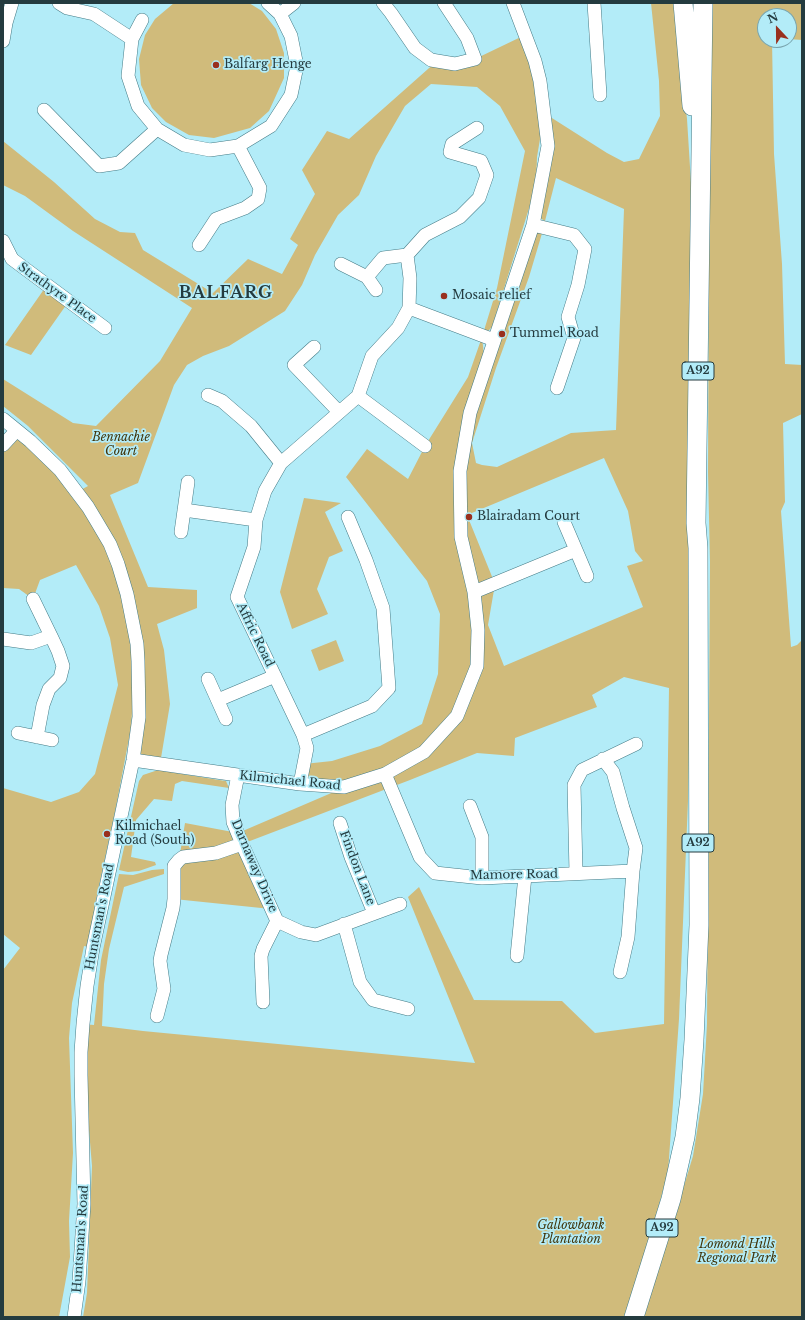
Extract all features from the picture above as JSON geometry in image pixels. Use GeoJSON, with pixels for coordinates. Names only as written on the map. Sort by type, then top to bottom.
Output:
{"type":"FeatureCollection","features":[{"type":"Feature","properties":{"kind":"highway","name":"A92"},"geometry":{"type":"LineString","coordinates":[[683,3],[700,195]]}},
{"type":"Feature","properties":{"kind":"highway","name":"A92"},"geometry":{"type":"LineString","coordinates":[[634,1317],[671,1199],[685,1137],[690,1098],[694,1040],[699,925],[698,548],[696,522],[703,3]]}},
{"type":"Feature","properties":{"kind":"street"},"geometry":{"type":"LineString","coordinates":[[3,41],[6,23],[12,3]]}},
{"type":"Feature","properties":{"kind":"street"},"geometry":{"type":"LineString","coordinates":[[59,3],[67,8],[94,14],[132,39]]}},
{"type":"Feature","properties":{"kind":"street"},"geometry":{"type":"LineString","coordinates":[[142,20],[132,39],[128,76],[138,106],[157,129],[184,145],[210,150],[238,146],[271,126],[291,95],[297,66],[291,36],[280,14],[268,3]]}},
{"type":"Feature","properties":{"kind":"street"},"geometry":{"type":"LineString","coordinates":[[280,14],[294,3]]}},
{"type":"Feature","properties":{"kind":"street"},"geometry":{"type":"LineString","coordinates":[[383,3],[415,48],[431,60],[455,64],[474,59],[467,38],[444,3]]}},
{"type":"Feature","properties":{"kind":"street","name":"Kilmichael Road"},"geometry":{"type":"LineString","coordinates":[[133,760],[300,784],[344,787],[385,774],[424,752],[457,716],[477,666],[478,630],[474,592],[461,537],[460,471],[470,413],[533,225],[548,146],[540,80],[535,61],[513,3]]}},
{"type":"Feature","properties":{"kind":"street"},"geometry":{"type":"LineString","coordinates":[[594,3],[600,94]]}},
{"type":"Feature","properties":{"kind":"street"},"geometry":{"type":"LineString","coordinates":[[44,110],[99,166],[119,163],[157,129]]}},
{"type":"Feature","properties":{"kind":"street"},"geometry":{"type":"LineString","coordinates":[[367,277],[383,258],[407,255],[426,235],[460,217],[479,198],[487,175],[481,161],[450,152],[452,144],[477,128]]}},
{"type":"Feature","properties":{"kind":"street"},"geometry":{"type":"LineString","coordinates":[[198,245],[216,219],[245,208],[258,199],[260,188],[238,146]]}},
{"type":"Feature","properties":{"kind":"street"},"geometry":{"type":"LineString","coordinates":[[533,225],[574,234],[585,249],[578,285],[568,316],[574,338],[557,388]]}},
{"type":"Feature","properties":{"kind":"street","name":"Strathyre Place"},"geometry":{"type":"LineString","coordinates":[[3,241],[7,259],[12,259],[105,328]]}},
{"type":"Feature","properties":{"kind":"street"},"geometry":{"type":"LineString","coordinates":[[314,347],[294,365],[339,412],[358,396],[372,356],[398,328],[409,308],[410,278],[407,255]]}},
{"type":"Feature","properties":{"kind":"street"},"geometry":{"type":"LineString","coordinates":[[341,264],[367,277],[376,290]]}},
{"type":"Feature","properties":{"kind":"street"},"geometry":{"type":"LineString","coordinates":[[409,308],[494,340]]}},
{"type":"Feature","properties":{"kind":"street"},"geometry":{"type":"LineString","coordinates":[[208,395],[222,401],[251,426],[281,463]]}},
{"type":"Feature","properties":{"kind":"street"},"geometry":{"type":"LineString","coordinates":[[358,396],[425,446]]}},
{"type":"Feature","properties":{"kind":"street","name":"Affric Road"},"geometry":{"type":"LineString","coordinates":[[300,784],[307,748],[303,735],[237,597],[254,547],[256,520],[265,491],[281,463],[339,412]]}},
{"type":"Feature","properties":{"kind":"street","name":"Huntsman's Road"},"geometry":{"type":"LineString","coordinates":[[3,419],[46,456],[68,478],[94,517],[110,544],[118,564],[127,594],[137,644],[139,717],[133,760],[94,948],[85,1007],[81,1052],[84,1204],[79,1281],[74,1317]]}},
{"type":"Feature","properties":{"kind":"street"},"geometry":{"type":"LineString","coordinates":[[3,445],[16,430]]}},
{"type":"Feature","properties":{"kind":"street"},"geometry":{"type":"LineString","coordinates":[[181,532],[188,482]]}},
{"type":"Feature","properties":{"kind":"street"},"geometry":{"type":"LineString","coordinates":[[184,510],[256,520]]}},
{"type":"Feature","properties":{"kind":"street"},"geometry":{"type":"LineString","coordinates":[[303,735],[372,706],[389,688],[383,608],[366,560],[348,517]]}},
{"type":"Feature","properties":{"kind":"street"},"geometry":{"type":"LineString","coordinates":[[564,522],[588,576]]}},
{"type":"Feature","properties":{"kind":"street"},"geometry":{"type":"LineString","coordinates":[[474,592],[576,550]]}},
{"type":"Feature","properties":{"kind":"street"},"geometry":{"type":"LineString","coordinates":[[33,599],[51,636],[63,666],[60,678],[49,689],[43,704],[37,737]]}},
{"type":"Feature","properties":{"kind":"street"},"geometry":{"type":"LineString","coordinates":[[3,639],[31,643],[51,636]]}},
{"type":"Feature","properties":{"kind":"street"},"geometry":{"type":"LineString","coordinates":[[218,700],[275,676]]}},
{"type":"Feature","properties":{"kind":"street"},"geometry":{"type":"LineString","coordinates":[[208,679],[226,720]]}},
{"type":"Feature","properties":{"kind":"street"},"geometry":{"type":"LineString","coordinates":[[18,733],[52,740]]}},
{"type":"Feature","properties":{"kind":"street"},"geometry":{"type":"LineString","coordinates":[[576,874],[574,785],[582,770],[636,744]]}},
{"type":"Feature","properties":{"kind":"street"},"geometry":{"type":"LineString","coordinates":[[603,759],[613,772],[622,808],[636,848],[628,937],[620,972]]}},
{"type":"Feature","properties":{"kind":"street","name":"Mamore Road"},"geometry":{"type":"LineString","coordinates":[[385,774],[420,857],[435,872],[482,878],[633,871]]}},
{"type":"Feature","properties":{"kind":"street","name":"Darnaway Drive"},"geometry":{"type":"LineString","coordinates":[[238,776],[232,805],[233,822],[277,922],[301,932],[316,935],[400,904]]}},
{"type":"Feature","properties":{"kind":"street"},"geometry":{"type":"LineString","coordinates":[[470,806],[482,837],[482,878]]}},
{"type":"Feature","properties":{"kind":"street","name":"Findon Lane"},"geometry":{"type":"LineString","coordinates":[[340,823],[351,857],[374,913]]}},
{"type":"Feature","properties":{"kind":"street"},"geometry":{"type":"LineString","coordinates":[[157,1016],[164,989],[160,961],[173,908],[174,866],[183,857],[216,853],[242,844]]}},
{"type":"Feature","properties":{"kind":"street"},"geometry":{"type":"LineString","coordinates":[[517,956],[525,876]]}},
{"type":"Feature","properties":{"kind":"street"},"geometry":{"type":"LineString","coordinates":[[263,1002],[261,956],[277,922]]}},
{"type":"Feature","properties":{"kind":"street"},"geometry":{"type":"LineString","coordinates":[[344,924],[360,982],[373,1000],[408,1009]]}},
{"type":"Feature","properties":{"kind":"green space","name":"Balfarg Henge"},"geometry":{"type":"Polygon","coordinates":[[[174,3],[249,3],[262,11],[276,29],[284,53],[284,78],[269,111],[250,128],[214,138],[189,135],[166,122],[152,108],[141,85],[139,59],[145,35],[155,19],[174,3]]]}},
{"type":"Feature","properties":{"kind":"green space"},"geometry":{"type":"Polygon","coordinates":[[[651,3],[675,3],[687,119],[691,183],[690,501],[688,548],[690,684],[688,801],[679,1019],[668,1172],[652,1230],[624,1317],[83,1317],[87,1293],[92,1166],[86,1094],[83,1024],[94,1025],[101,960],[119,874],[133,875],[152,870],[164,869],[164,874],[124,887],[109,949],[104,984],[102,1026],[475,1063],[408,897],[419,887],[474,1000],[562,1001],[595,1033],[664,1024],[669,688],[624,677],[592,695],[597,707],[515,738],[514,756],[477,753],[242,844],[271,909],[174,899],[185,823],[238,833],[343,788],[300,784],[304,764],[332,761],[380,746],[422,724],[438,674],[440,614],[427,581],[346,477],[367,449],[408,479],[425,446],[468,377],[497,288],[525,151],[500,106],[477,87],[431,84],[405,106],[376,156],[359,195],[338,215],[315,255],[302,285],[285,311],[229,346],[203,356],[187,365],[174,385],[138,483],[110,495],[148,587],[197,590],[197,608],[157,624],[164,650],[170,704],[160,764],[133,760],[139,717],[131,632],[134,683],[131,728],[94,909],[93,948],[84,946],[72,1003],[69,1038],[73,1153],[69,1221],[70,1257],[59,1317],[3,1317],[3,970],[20,948],[3,934],[3,788],[51,802],[79,792],[95,774],[118,685],[110,638],[99,606],[76,565],[40,580],[33,599],[19,589],[3,588],[3,445],[16,431],[77,492],[88,486],[28,426],[3,406],[3,379],[73,423],[96,426],[160,361],[192,308],[73,231],[25,196],[3,185],[3,141],[54,182],[95,219],[120,232],[135,233],[143,250],[213,293],[248,259],[282,274],[298,245],[290,239],[315,194],[302,170],[327,131],[349,139],[437,61],[475,59],[525,35],[544,113],[607,153],[624,162],[639,159],[660,116],[659,81],[651,3]],[[544,115],[537,157],[536,186],[492,327],[482,337],[485,365],[532,228],[543,230],[529,277],[496,368],[472,443],[476,463],[497,467],[571,433],[616,430],[624,209],[556,178],[545,221],[535,215],[540,188],[544,115]],[[604,458],[467,515],[495,584],[488,625],[504,666],[643,607],[627,566],[643,561],[635,551],[628,511],[604,458]]]}},
{"type":"Feature","properties":{"kind":"green space","name":"Lomond Hills Regional Park"},"geometry":{"type":"Polygon","coordinates":[[[712,3],[802,3],[802,40],[797,40],[797,8],[757,8],[757,48],[772,48],[774,154],[782,264],[785,364],[802,365],[802,414],[783,423],[785,502],[781,511],[791,647],[797,645],[802,640],[802,1317],[644,1317],[693,1156],[703,1094],[707,1024],[710,562],[708,472],[712,3]]]}},
{"type":"Feature","properties":{"kind":"green space"},"geometry":{"type":"Polygon","coordinates":[[[47,285],[69,301],[31,355],[5,345],[47,285]]]}},
{"type":"Feature","properties":{"kind":"green space"},"geometry":{"type":"Polygon","coordinates":[[[304,498],[341,503],[325,512],[343,551],[329,557],[317,589],[328,614],[292,629],[280,592],[304,498]]]}},
{"type":"Feature","properties":{"kind":"green space"},"geometry":{"type":"Polygon","coordinates":[[[336,640],[344,661],[319,671],[311,650],[336,640]]]}},
{"type":"Feature","properties":{"kind":"green space"},"geometry":{"type":"Polygon","coordinates":[[[158,770],[226,781],[229,788],[182,781],[175,784],[172,801],[154,799],[136,820],[131,857],[155,862],[156,865],[139,871],[128,872],[119,870],[139,781],[143,775],[158,770]]]}},
{"type":"Feature","properties":{"kind":"place","name":"Balfarg Henge"},"geometry":{"type":"Point","coordinates":[216,65]}},
{"type":"Feature","properties":{"kind":"place","name":"Mosaic relief"},"geometry":{"type":"Point","coordinates":[444,296]}},
{"type":"Feature","properties":{"kind":"place","name":"Tummel Road"},"geometry":{"type":"Point","coordinates":[502,334]}},
{"type":"Feature","properties":{"kind":"place","name":"Blairadam Court"},"geometry":{"type":"Point","coordinates":[469,517]}},
{"type":"Feature","properties":{"kind":"place","name":"Kilmichael Road (South)"},"geometry":{"type":"Point","coordinates":[107,834]}},
{"type":"Feature","properties":{"kind":"district","name":"BALFARG"},"geometry":{"type":"Point","coordinates":[226,293]}},
{"type":"Feature","properties":{"kind":"park label","name":"Bennachie Court"},"geometry":{"type":"Point","coordinates":[121,445]}},
{"type":"Feature","properties":{"kind":"park label","name":"Gallowbank Plantation"},"geometry":{"type":"Point","coordinates":[571,1233]}}]}
